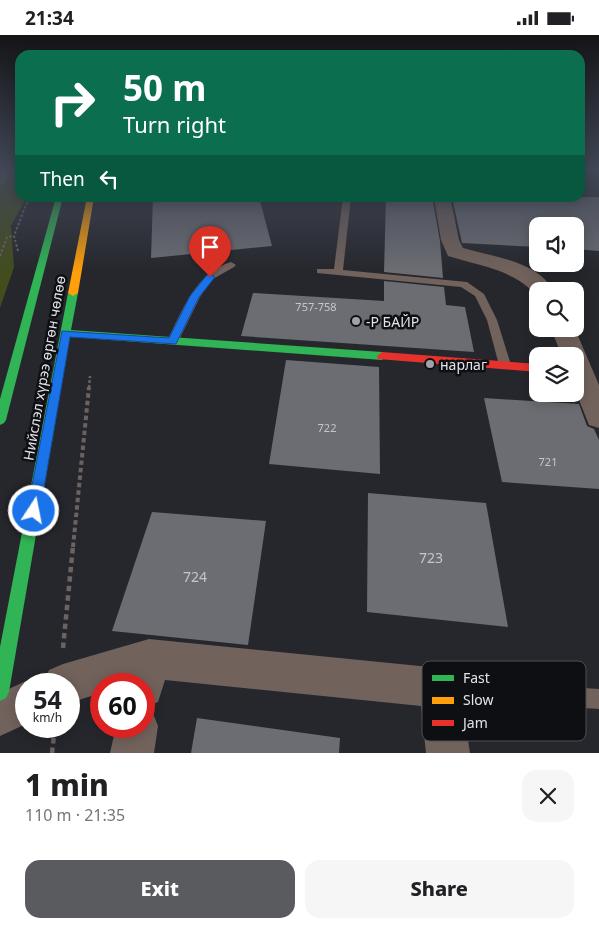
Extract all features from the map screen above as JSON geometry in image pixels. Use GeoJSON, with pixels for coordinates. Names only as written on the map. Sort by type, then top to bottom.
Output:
{"type":"FeatureCollection","features":[{"type":"Feature","properties":{"kind":"main road","name":"Нийслэл хүрээ өргөн чөлөө"},"geometry":{"type":"LineString","coordinates":[[0,420],[34,313],[58,205]]}},
{"type":"Feature","properties":{"kind":"main road","name":"Нийслэл хүрээ өргөн чөлөө"},"geometry":{"type":"LineString","coordinates":[[0,692],[90,205]]}},
{"type":"Feature","properties":{"kind":"main road"},"geometry":{"type":"LineString","coordinates":[[56,310],[70,308]]}},
{"type":"Feature","properties":{"kind":"main road"},"geometry":{"type":"LineString","coordinates":[[66,333],[529,367]]}},
{"type":"Feature","properties":{"kind":"street"},"geometry":{"type":"LineString","coordinates":[[443,205],[450,240],[455,252],[511,267],[537,282]]}},
{"type":"Feature","properties":{"kind":"street"},"geometry":{"type":"LineString","coordinates":[[584,374],[599,417]]}},
{"type":"Feature","properties":{"kind":"street"},"geometry":{"type":"LineString","coordinates":[[63,669],[129,673]]}},
{"type":"Feature","properties":{"kind":"street"},"geometry":{"type":"LineString","coordinates":[[155,674],[422,688]]}},
{"type":"Feature","properties":{"kind":"street"},"geometry":{"type":"LineString","coordinates":[[0,715],[15,708]]}},
{"type":"Feature","properties":{"kind":"street"},"geometry":{"type":"LineString","coordinates":[[132,753],[135,738]]}},
{"type":"Feature","properties":{"kind":"lane"},"geometry":{"type":"LineString","coordinates":[[338,272],[346,205]]}},
{"type":"Feature","properties":{"kind":"lane"},"geometry":{"type":"LineString","coordinates":[[172,341],[194,296],[210,277],[231,265]]}},
{"type":"Feature","properties":{"kind":"lane"},"geometry":{"type":"LineString","coordinates":[[320,271],[463,284],[479,294],[492,320],[505,365]]}},
{"type":"Feature","properties":{"kind":"lane"},"geometry":{"type":"LineString","coordinates":[[586,698],[599,699]]}},
{"type":"Feature","properties":{"kind":"path"},"geometry":{"type":"LineString","coordinates":[[0,256],[7,237],[14,236]]}},
{"type":"Feature","properties":{"kind":"path"},"geometry":{"type":"LineString","coordinates":[[63,669],[94,335]]}},
{"type":"Feature","properties":{"kind":"path"},"geometry":{"type":"LineString","coordinates":[[52,753],[54,738]]}},
{"type":"Feature","properties":{"kind":"green space"},"geometry":{"type":"Polygon","coordinates":[[[0,205],[23,205],[11,226],[14,267],[0,308],[0,205]]]}},
{"type":"Feature","properties":{"kind":"building"},"geometry":{"type":"Polygon","coordinates":[[[153,205],[261,205],[272,246],[151,258],[153,205]]]}},
{"type":"Feature","properties":{"kind":"building"},"geometry":{"type":"Polygon","coordinates":[[[386,205],[433,205],[440,241],[443,278],[384,272],[386,205]]]}},
{"type":"Feature","properties":{"kind":"building"},"geometry":{"type":"Polygon","coordinates":[[[454,205],[599,205],[599,251],[584,250],[584,217],[529,217],[529,247],[462,243],[454,205]]]}},
{"type":"Feature","properties":{"kind":"building","name":"-Р БАЙР"},"geometry":{"type":"Polygon","coordinates":[[[384,281],[444,287],[446,305],[465,307],[474,352],[241,336],[253,293],[384,301],[384,281]]]}},
{"type":"Feature","properties":{"kind":"building"},"geometry":{"type":"Polygon","coordinates":[[[286,360],[379,367],[380,474],[269,464],[286,360]]]}},
{"type":"Feature","properties":{"kind":"building"},"geometry":{"type":"Polygon","coordinates":[[[484,398],[579,404],[587,426],[594,429],[599,440],[599,489],[502,482],[484,398]]]}},
{"type":"Feature","properties":{"kind":"building"},"geometry":{"type":"Polygon","coordinates":[[[368,493],[486,503],[508,627],[367,612],[368,493]]]}},
{"type":"Feature","properties":{"kind":"building"},"geometry":{"type":"Polygon","coordinates":[[[152,512],[266,521],[248,645],[112,631],[152,512]]]}},
{"type":"Feature","properties":{"kind":"building"},"geometry":{"type":"Polygon","coordinates":[[[197,718],[340,738],[339,753],[191,753],[197,718]]]}},
{"type":"Feature","properties":{"kind":"traffic: fast"},"geometry":{"type":"LineString","coordinates":[[0,420],[58,205]]}},
{"type":"Feature","properties":{"kind":"traffic: fast"},"geometry":{"type":"LineString","coordinates":[[0,692],[73,293]]}},
{"type":"Feature","properties":{"kind":"traffic: fast"},"geometry":{"type":"LineString","coordinates":[[66,333],[382,356]]}},
{"type":"Feature","properties":{"kind":"traffic: slow"},"geometry":{"type":"LineString","coordinates":[[73,293],[90,205]]}},
{"type":"Feature","properties":{"kind":"traffic: jam"},"geometry":{"type":"LineString","coordinates":[[382,356],[529,367]]}},
{"type":"Feature","properties":{"kind":"place","name":"-Р БАЙР"},"geometry":{"type":"Point","coordinates":[356,321]}},
{"type":"Feature","properties":{"kind":"place","name":"нарлаг"},"geometry":{"type":"Point","coordinates":[430,364]}},
{"type":"Feature","properties":{"kind":"route"},"geometry":{"type":"LineString","coordinates":[[34,511],[66,333],[172,341],[194,296],[210,277]]}}]}
